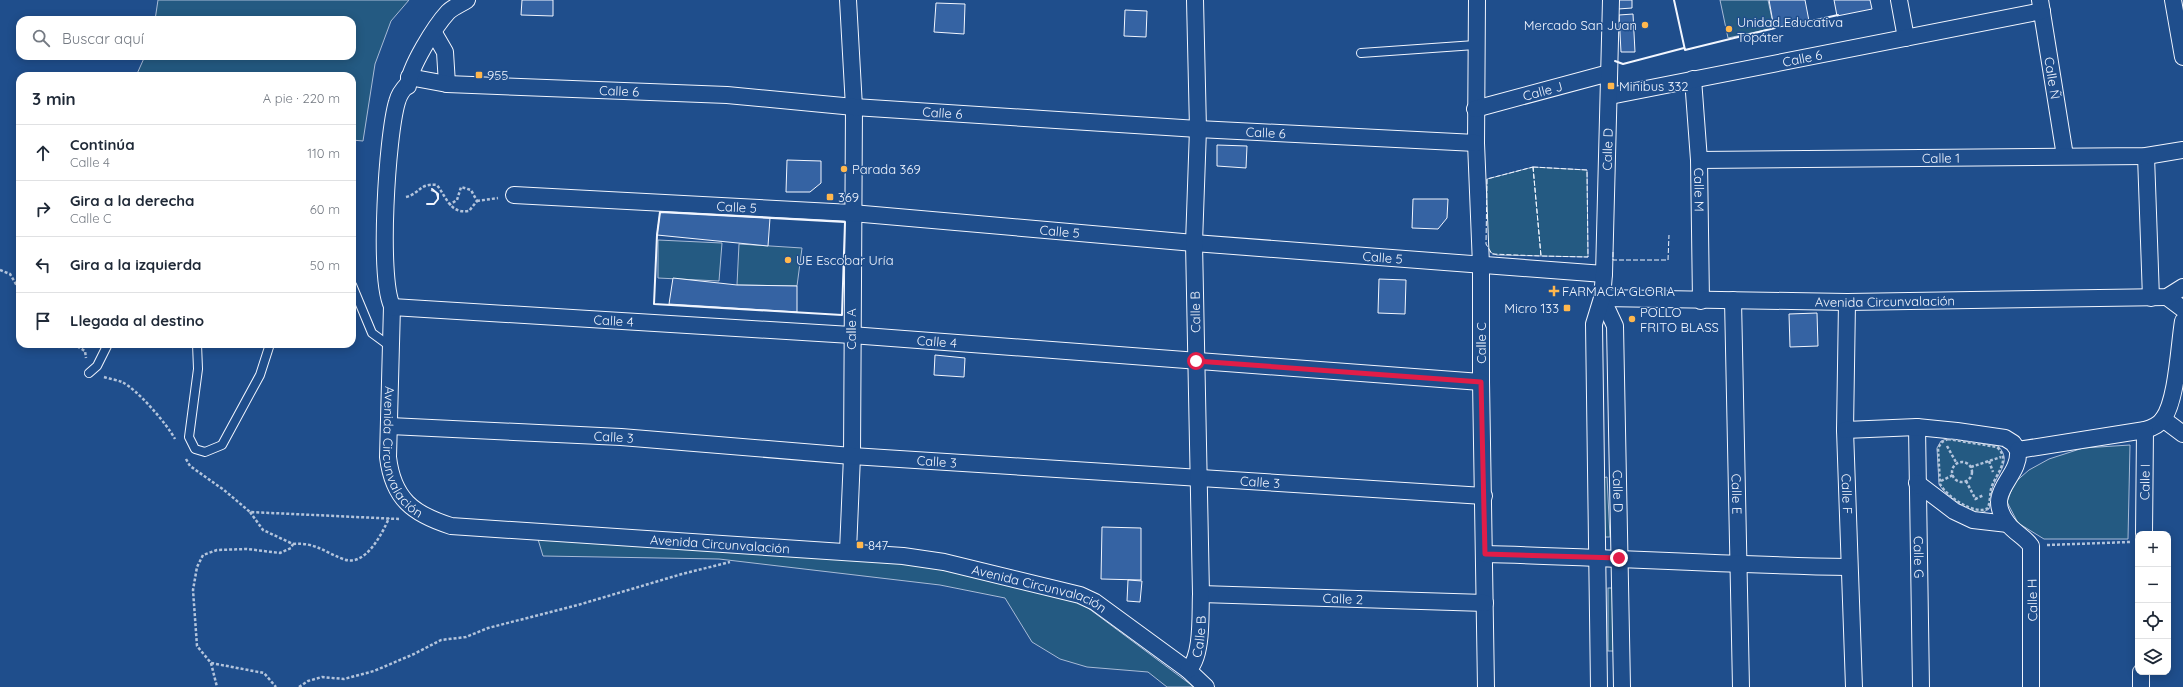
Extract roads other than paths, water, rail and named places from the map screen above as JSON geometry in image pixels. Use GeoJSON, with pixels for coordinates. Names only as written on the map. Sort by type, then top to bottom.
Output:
{"type":"FeatureCollection","features":[{"type":"Feature","properties":{"kind":"street"},"geometry":{"type":"LineString","coordinates":[[409,80],[434,33],[449,11],[467,0]]}},
{"type":"Feature","properties":{"kind":"street","name":"Calle A"},"geometry":{"type":"LineString","coordinates":[[848,0],[854,107],[851,335],[852,456],[848,551]]}},
{"type":"Feature","properties":{"kind":"street","name":"Calle B"},"geometry":{"type":"LineString","coordinates":[[1188,670],[1196,657],[1199,639],[1201,594],[1194,243],[1198,129],[1195,0]]}},
{"type":"Feature","properties":{"kind":"street","name":"Calle C"},"geometry":{"type":"LineString","coordinates":[[1477,0],[1475,109],[1482,265],[1481,382],[1486,687]]}},
{"type":"Feature","properties":{"kind":"street","name":"Calle D"},"geometry":{"type":"LineString","coordinates":[[1599,687],[1594,324],[1602,298],[1604,274],[1610,96],[1610,0]]}},
{"type":"Feature","properties":{"kind":"street"},"geometry":{"type":"LineString","coordinates":[[1899,0],[1906,38]]}},
{"type":"Feature","properties":{"kind":"street"},"geometry":{"type":"LineString","coordinates":[[2173,0],[2180,17],[2183,57]]}},
{"type":"Feature","properties":{"kind":"street","name":"Calle 6"},"geometry":{"type":"LineString","coordinates":[[1610,96],[1906,38],[2041,6]]}},
{"type":"Feature","properties":{"kind":"street","name":"Calle Ñ"},"geometry":{"type":"LineString","coordinates":[[2041,6],[2065,156]]}},
{"type":"Feature","properties":{"kind":"street"},"geometry":{"type":"LineString","coordinates":[[434,33],[445,52],[447,84]]}},
{"type":"Feature","properties":{"kind":"street","name":"Calle J"},"geometry":{"type":"LineString","coordinates":[[1475,109],[1609,72]]}},
{"type":"Feature","properties":{"kind":"street","name":"Calle M"},"geometry":{"type":"LineString","coordinates":[[1692,79],[1699,160],[1701,301]]}},
{"type":"Feature","properties":{"kind":"street","name":"Calle 6"},"geometry":{"type":"LineString","coordinates":[[409,80],[447,84],[727,95],[854,107],[1198,129],[1476,143]]}},
{"type":"Feature","properties":{"kind":"street","name":"Avenida Circunvalación"},"geometry":{"type":"LineString","coordinates":[[409,80],[397,160],[396,290],[395,301],[392,307],[388,457],[390,476],[398,491],[412,509],[429,519],[451,526],[848,551],[944,562],[1080,595],[1095,602],[1188,670],[1206,687]]}},
{"type":"Feature","properties":{"kind":"street","name":"Calle 1"},"geometry":{"type":"LineString","coordinates":[[1699,160],[2146,156],[2183,150]]}},
{"type":"Feature","properties":{"kind":"street"},"geometry":{"type":"LineString","coordinates":[[2146,156],[2151,298]]}},
{"type":"Feature","properties":{"kind":"street","name":"Calle 5"},"geometry":{"type":"LineString","coordinates":[[514,195],[852,213],[1194,243],[1604,274]]}},
{"type":"Feature","properties":{"kind":"street"},"geometry":{"type":"LineString","coordinates":[[2183,288],[2167,298],[2183,309]]}},
{"type":"Feature","properties":{"kind":"street","name":"Calle D"},"geometry":{"type":"LineString","coordinates":[[1602,298],[1615,326],[1622,687]]}},
{"type":"Feature","properties":{"kind":"street","name":"Avenida Circunvalación"},"geometry":{"type":"LineString","coordinates":[[1602,298],[1701,301],[1733,300],[1846,302],[2167,298]]}},
{"type":"Feature","properties":{"kind":"street","name":"Calle E"},"geometry":{"type":"LineString","coordinates":[[1733,300],[1740,565],[1740,687]]}},
{"type":"Feature","properties":{"kind":"street","name":"Calle F"},"geometry":{"type":"LineString","coordinates":[[1846,302],[1845,430],[1848,567],[1854,687]]}},
{"type":"Feature","properties":{"kind":"street","name":"Calle 4"},"geometry":{"type":"LineString","coordinates":[[392,307],[851,335],[1481,382]]}},
{"type":"Feature","properties":{"kind":"street"},"geometry":{"type":"LineString","coordinates":[[2018,450],[2145,430],[2155,427],[2163,419],[2171,403],[2183,321]]}},
{"type":"Feature","properties":{"kind":"street"},"geometry":{"type":"LineString","coordinates":[[2163,419],[2183,434]]}},
{"type":"Feature","properties":{"kind":"street","name":"Calle 3"},"geometry":{"type":"LineString","coordinates":[[390,426],[621,437],[852,456],[1484,496]]}},
{"type":"Feature","properties":{"kind":"street"},"geometry":{"type":"LineString","coordinates":[[1845,430],[1916,427],[2005,438],[2013,443],[2018,450],[2019,459],[2017,466],[2008,476],[2000,492],[2000,507],[2008,524]]}},
{"type":"Feature","properties":{"kind":"street","name":"Calle G"},"geometry":{"type":"LineString","coordinates":[[1916,427],[1921,687]]}},
{"type":"Feature","properties":{"kind":"street","name":"Calle I"},"geometry":{"type":"LineString","coordinates":[[2144,531],[2145,430]]}},
{"type":"Feature","properties":{"kind":"street"},"geometry":{"type":"LineString","coordinates":[[1917,483],[1954,511],[1973,520],[2008,524]]}},
{"type":"Feature","properties":{"kind":"street","name":"Calle H"},"geometry":{"type":"LineString","coordinates":[[2008,524],[2026,539],[2031,546],[2031,687]]}},
{"type":"Feature","properties":{"kind":"street"},"geometry":{"type":"LineString","coordinates":[[1485,554],[1598,557],[1740,565],[1848,567]]}},
{"type":"Feature","properties":{"kind":"street","name":"Calle 2"},"geometry":{"type":"LineString","coordinates":[[1201,594],[1485,603]]}},
{"type":"Feature","properties":{"kind":"street"},"geometry":{"type":"LineString","coordinates":[[2141,675],[2141,687]]}},
{"type":"Feature","properties":{"kind":"lane"},"geometry":{"type":"LineString","coordinates":[[1361,53],[1475,45]]}},
{"type":"Feature","properties":{"kind":"lane"},"geometry":{"type":"LineString","coordinates":[[356,295],[372,333],[392,348]]}},
{"type":"Feature","properties":{"kind":"lane"},"geometry":{"type":"LineString","coordinates":[[89,373],[97,366],[106,348]]}},
{"type":"Feature","properties":{"kind":"lane"},"geometry":{"type":"LineString","coordinates":[[196,348],[198,369],[189,437],[195,449],[205,452],[222,445],[260,375],[269,348]]}},
{"type":"Feature","properties":{"kind":"place","name":"Mercado San Juan"},"geometry":{"type":"Point","coordinates":[1645,25]}},
{"type":"Feature","properties":{"kind":"place","name":"Unidad Educativa Topáter"},"geometry":{"type":"Point","coordinates":[1729,29]}},
{"type":"Feature","properties":{"kind":"place","name":"955"},"geometry":{"type":"Point","coordinates":[479,75]}},
{"type":"Feature","properties":{"kind":"place","name":"Minibus 332"},"geometry":{"type":"Point","coordinates":[1611,86]}},
{"type":"Feature","properties":{"kind":"place","name":"Parada 369"},"geometry":{"type":"Point","coordinates":[844,169]}},
{"type":"Feature","properties":{"kind":"place","name":"369"},"geometry":{"type":"Point","coordinates":[830,197]}},
{"type":"Feature","properties":{"kind":"place","name":"UE Escobar Uría"},"geometry":{"type":"Point","coordinates":[788,260]}},
{"type":"Feature","properties":{"kind":"place","name":"FARMACIA GLORIA"},"geometry":{"type":"Point","coordinates":[1554,291]}},
{"type":"Feature","properties":{"kind":"place","name":"Micro 133"},"geometry":{"type":"Point","coordinates":[1567,308]}},
{"type":"Feature","properties":{"kind":"place","name":"POLLO FRITO BLASS"},"geometry":{"type":"Point","coordinates":[1632,319]}},
{"type":"Feature","properties":{"kind":"place","name":"847"},"geometry":{"type":"Point","coordinates":[860,545]}}]}
